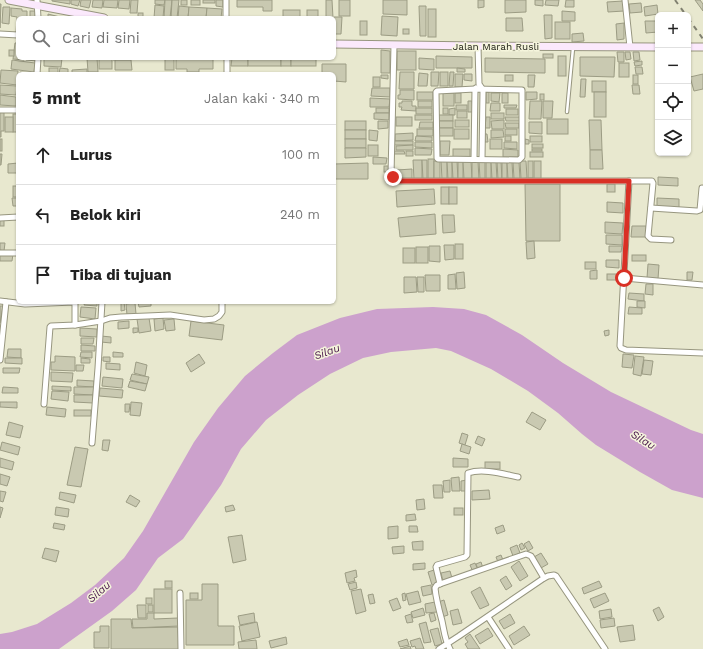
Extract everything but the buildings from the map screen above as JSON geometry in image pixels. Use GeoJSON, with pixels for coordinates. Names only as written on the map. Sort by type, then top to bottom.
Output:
{"type":"FeatureCollection","features":[{"type":"Feature","properties":{"kind":"main road"},"geometry":{"type":"LineString","coordinates":[[9,0],[37,3],[95,16]]}},
{"type":"Feature","properties":{"kind":"main road","name":"Jalan Marah Rusli"},"geometry":{"type":"LineString","coordinates":[[336,44],[655,47]]}},
{"type":"Feature","properties":{"kind":"main road"},"geometry":{"type":"LineString","coordinates":[[691,47],[702,49]]}},
{"type":"Feature","properties":{"kind":"street"},"geometry":{"type":"LineString","coordinates":[[226,0],[226,16]]}},
{"type":"Feature","properties":{"kind":"street"},"geometry":{"type":"LineString","coordinates":[[625,0],[630,47]]}},
{"type":"Feature","properties":{"kind":"street"},"geometry":{"type":"LineString","coordinates":[[37,3],[38,16]]}},
{"type":"Feature","properties":{"kind":"street"},"geometry":{"type":"LineString","coordinates":[[0,34],[16,36]]}},
{"type":"Feature","properties":{"kind":"street"},"geometry":{"type":"LineString","coordinates":[[394,45],[391,175],[394,179],[397,181],[652,181],[654,185],[648,236],[651,239],[671,240]]}},
{"type":"Feature","properties":{"kind":"street"},"geometry":{"type":"LineString","coordinates":[[478,46],[479,84],[483,90],[482,159]]}},
{"type":"Feature","properties":{"kind":"street"},"geometry":{"type":"LineString","coordinates":[[37,72],[38,60]]}},
{"type":"Feature","properties":{"kind":"street"},"geometry":{"type":"LineString","coordinates":[[227,60],[227,72]]}},
{"type":"Feature","properties":{"kind":"street"},"geometry":{"type":"LineString","coordinates":[[474,159],[475,89],[479,84]]}},
{"type":"Feature","properties":{"kind":"street"},"geometry":{"type":"LineString","coordinates":[[483,90],[522,90],[522,157],[518,160],[437,158],[437,91],[483,90]]}},
{"type":"Feature","properties":{"kind":"street"},"geometry":{"type":"LineString","coordinates":[[0,110],[16,110]]}},
{"type":"Feature","properties":{"kind":"street"},"geometry":{"type":"LineString","coordinates":[[629,181],[620,346],[626,350],[703,353]]}},
{"type":"Feature","properties":{"kind":"street"},"geometry":{"type":"LineString","coordinates":[[651,208],[700,210],[702,188]]}},
{"type":"Feature","properties":{"kind":"street"},"geometry":{"type":"LineString","coordinates":[[0,218],[16,217]]}},
{"type":"Feature","properties":{"kind":"street"},"geometry":{"type":"LineString","coordinates":[[0,253],[16,253]]}},
{"type":"Feature","properties":{"kind":"street"},"geometry":{"type":"LineString","coordinates":[[624,278],[703,285]]}},
{"type":"Feature","properties":{"kind":"street"},"geometry":{"type":"LineString","coordinates":[[0,301],[16,303]]}},
{"type":"Feature","properties":{"kind":"street"},"geometry":{"type":"LineString","coordinates":[[0,360],[6,302]]}},
{"type":"Feature","properties":{"kind":"street"},"geometry":{"type":"LineString","coordinates":[[75,304],[75,325]]}},
{"type":"Feature","properties":{"kind":"street"},"geometry":{"type":"LineString","coordinates":[[92,443],[102,304]]}},
{"type":"Feature","properties":{"kind":"street"},"geometry":{"type":"LineString","coordinates":[[44,404],[50,328],[53,325],[75,325],[110,318],[170,315],[204,320],[214,319],[222,312],[222,304]]}},
{"type":"Feature","properties":{"kind":"street"},"geometry":{"type":"LineString","coordinates":[[440,584],[436,566],[466,557],[468,555],[468,473],[490,472],[518,477]]}},
{"type":"Feature","properties":{"kind":"street"},"geometry":{"type":"LineString","coordinates":[[449,647],[435,590],[440,584],[526,554],[531,556],[544,578]]}},
{"type":"Feature","properties":{"kind":"street"},"geometry":{"type":"LineString","coordinates":[[439,649],[449,647],[488,617],[544,578],[551,575],[556,575],[604,649]]}},
{"type":"Feature","properties":{"kind":"street"},"geometry":{"type":"LineString","coordinates":[[180,593],[181,649]]}},
{"type":"Feature","properties":{"kind":"street"},"geometry":{"type":"LineString","coordinates":[[488,617],[509,649]]}},
{"type":"Feature","properties":{"kind":"lane"},"geometry":{"type":"LineString","coordinates":[[567,112],[573,47]]}},
{"type":"Feature","properties":{"kind":"water","name":"Silau"},"geometry":{"type":"Polygon","coordinates":[[[433,307],[464,309],[486,315],[522,335],[563,363],[611,392],[691,430],[703,434],[703,498],[672,490],[640,472],[596,445],[558,413],[528,391],[491,369],[451,351],[436,348],[391,352],[363,358],[330,374],[298,395],[266,420],[241,449],[221,485],[183,539],[158,558],[136,590],[112,611],[59,649],[0,649],[0,634],[12,632],[37,624],[71,603],[95,585],[124,558],[143,531],[194,442],[218,408],[245,376],[273,353],[297,335],[340,318],[377,309],[433,307]]]}},
{"type":"Feature","properties":{"kind":"railway"},"geometry":{"type":"LineString","coordinates":[[675,0],[684,12]]}},
{"type":"Feature","properties":{"kind":"railway"},"geometry":{"type":"LineString","coordinates":[[691,22],[703,39]]}},
{"type":"Feature","properties":{"kind":"route"},"geometry":{"type":"LineString","coordinates":[[393,177],[397,181],[629,181],[624,278]]}}]}
